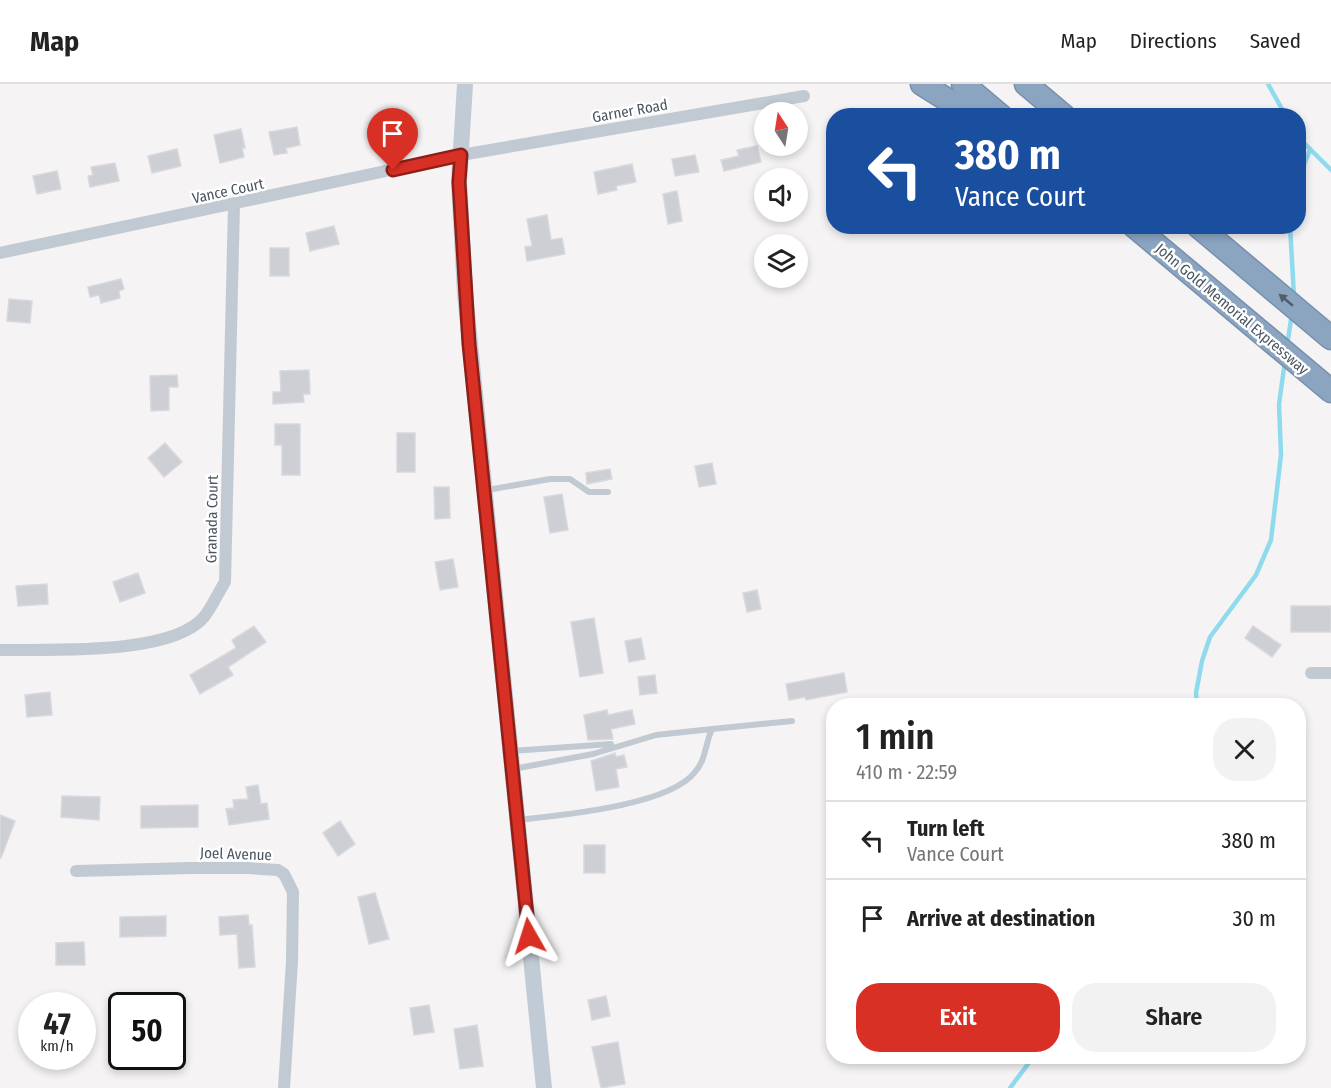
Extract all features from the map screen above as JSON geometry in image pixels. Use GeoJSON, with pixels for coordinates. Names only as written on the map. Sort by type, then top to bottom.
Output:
{"type":"FeatureCollection","features":[{"type":"Feature","properties":{"kind":"highway"},"geometry":{"type":"LineString","coordinates":[[922,84],[960,108]]}},
{"type":"Feature","properties":{"kind":"highway"},"geometry":{"type":"LineString","coordinates":[[963,84],[992,108]]}},
{"type":"Feature","properties":{"kind":"highway"},"geometry":{"type":"LineString","coordinates":[[1026,84],[1054,108]]}},
{"type":"Feature","properties":{"kind":"highway","name":"John Gold Memorial Expressway"},"geometry":{"type":"LineString","coordinates":[[1144,234],[1331,391]]}},
{"type":"Feature","properties":{"kind":"highway"},"geometry":{"type":"LineString","coordinates":[[1208,234],[1331,338]]}},
{"type":"Feature","properties":{"kind":"main road"},"geometry":{"type":"LineString","coordinates":[[465,84],[459,182],[465,293],[544,1088]]}},
{"type":"Feature","properties":{"kind":"street","name":"Garner Road"},"geometry":{"type":"LineString","coordinates":[[461,155],[804,96]]}},
{"type":"Feature","properties":{"kind":"street","name":"Vance Court"},"geometry":{"type":"LineString","coordinates":[[0,253],[461,155]]}},
{"type":"Feature","properties":{"kind":"street","name":"Granada Court"},"geometry":{"type":"LineString","coordinates":[[0,650],[122,647],[166,639],[203,618],[225,582],[234,205]]}},
{"type":"Feature","properties":{"kind":"street"},"geometry":{"type":"LineString","coordinates":[[1311,673],[1331,673]]}},
{"type":"Feature","properties":{"kind":"street","name":"Joel Avenue"},"geometry":{"type":"LineString","coordinates":[[76,871],[191,867],[278,870],[284,874],[293,892],[292,961],[284,1088]]}},
{"type":"Feature","properties":{"kind":"lane"},"geometry":{"type":"LineString","coordinates":[[483,490],[550,478],[570,479],[589,492],[608,492]]}},
{"type":"Feature","properties":{"kind":"lane"},"geometry":{"type":"LineString","coordinates":[[513,769],[593,754],[656,735],[792,721]]}},
{"type":"Feature","properties":{"kind":"lane"},"geometry":{"type":"LineString","coordinates":[[518,820],[632,803],[679,785],[694,774],[699,767],[712,729]]}},
{"type":"Feature","properties":{"kind":"lane"},"geometry":{"type":"LineString","coordinates":[[510,751],[620,744]]}},
{"type":"Feature","properties":{"kind":"building"},"geometry":{"type":"Polygon","coordinates":[[[297,127],[300,145],[286,148],[287,153],[274,155],[269,132],[297,127]]]}},
{"type":"Feature","properties":{"kind":"building"},"geometry":{"type":"Polygon","coordinates":[[[241,129],[245,148],[242,148],[244,157],[220,163],[214,135],[241,129]]]}},
{"type":"Feature","properties":{"kind":"building"},"geometry":{"type":"Polygon","coordinates":[[[754,147],[754,156],[760,156],[761,162],[724,171],[721,160],[739,156],[737,150],[754,147]]]}},
{"type":"Feature","properties":{"kind":"building"},"geometry":{"type":"Polygon","coordinates":[[[177,149],[181,166],[152,173],[148,156],[177,149]]]}},
{"type":"Feature","properties":{"kind":"building"},"geometry":{"type":"Polygon","coordinates":[[[695,155],[699,172],[675,176],[672,159],[695,155]]]}},
{"type":"Feature","properties":{"kind":"building"},"geometry":{"type":"Polygon","coordinates":[[[115,163],[119,181],[90,187],[88,176],[93,175],[91,167],[115,163]]]}},
{"type":"Feature","properties":{"kind":"building"},"geometry":{"type":"Polygon","coordinates":[[[632,164],[636,182],[616,186],[617,190],[598,194],[594,172],[632,164]]]}},
{"type":"Feature","properties":{"kind":"building"},"geometry":{"type":"Polygon","coordinates":[[[57,171],[61,189],[37,194],[33,176],[57,171]]]}},
{"type":"Feature","properties":{"kind":"building"},"geometry":{"type":"Polygon","coordinates":[[[677,191],[682,221],[668,224],[663,194],[677,191]]]}},
{"type":"Feature","properties":{"kind":"building"},"geometry":{"type":"Polygon","coordinates":[[[547,215],[551,240],[562,238],[565,254],[527,261],[525,247],[532,246],[527,219],[547,215]]]}},
{"type":"Feature","properties":{"kind":"building"},"geometry":{"type":"Polygon","coordinates":[[[334,226],[339,244],[310,251],[306,233],[334,226]]]}},
{"type":"Feature","properties":{"kind":"building"},"geometry":{"type":"Polygon","coordinates":[[[270,248],[289,248],[289,276],[270,276],[270,248]]]}},
{"type":"Feature","properties":{"kind":"building"},"geometry":{"type":"Polygon","coordinates":[[[121,279],[124,289],[119,291],[120,298],[101,303],[99,295],[90,297],[88,287],[121,279]]]}},
{"type":"Feature","properties":{"kind":"building"},"geometry":{"type":"Polygon","coordinates":[[[9,299],[32,301],[30,323],[7,321],[9,299]]]}},
{"type":"Feature","properties":{"kind":"building"},"geometry":{"type":"Polygon","coordinates":[[[309,370],[310,394],[303,394],[304,402],[273,404],[273,392],[281,392],[280,371],[309,370]]]}},
{"type":"Feature","properties":{"kind":"building"},"geometry":{"type":"Polygon","coordinates":[[[177,375],[178,387],[169,387],[169,410],[151,411],[150,376],[177,375]]]}},
{"type":"Feature","properties":{"kind":"building"},"geometry":{"type":"Polygon","coordinates":[[[275,424],[300,424],[300,475],[282,475],[282,445],[275,445],[275,424]]]}},
{"type":"Feature","properties":{"kind":"building"},"geometry":{"type":"Polygon","coordinates":[[[397,433],[415,433],[415,472],[397,472],[397,433]]]}},
{"type":"Feature","properties":{"kind":"building"},"geometry":{"type":"Polygon","coordinates":[[[165,443],[182,462],[164,477],[148,458],[165,443]]]}},
{"type":"Feature","properties":{"kind":"building"},"geometry":{"type":"Polygon","coordinates":[[[712,463],[716,484],[699,487],[695,466],[712,463]]]}},
{"type":"Feature","properties":{"kind":"building"},"geometry":{"type":"Polygon","coordinates":[[[610,469],[612,479],[587,484],[586,473],[610,469]]]}},
{"type":"Feature","properties":{"kind":"building"},"geometry":{"type":"Polygon","coordinates":[[[434,487],[449,487],[450,518],[435,519],[434,487]]]}},
{"type":"Feature","properties":{"kind":"building"},"geometry":{"type":"Polygon","coordinates":[[[562,494],[568,530],[550,533],[544,497],[562,494]]]}},
{"type":"Feature","properties":{"kind":"building"},"geometry":{"type":"Polygon","coordinates":[[[453,559],[458,587],[440,590],[435,562],[453,559]]]}},
{"type":"Feature","properties":{"kind":"building"},"geometry":{"type":"Polygon","coordinates":[[[138,573],[145,593],[120,602],[113,582],[138,573]]]}},
{"type":"Feature","properties":{"kind":"building"},"geometry":{"type":"Polygon","coordinates":[[[47,584],[48,604],[18,606],[16,586],[47,584]]]}},
{"type":"Feature","properties":{"kind":"building"},"geometry":{"type":"Polygon","coordinates":[[[757,590],[761,609],[747,612],[743,593],[757,590]]]}},
{"type":"Feature","properties":{"kind":"building"},"geometry":{"type":"Polygon","coordinates":[[[1291,606],[1331,606],[1331,632],[1291,632],[1291,606]]]}},
{"type":"Feature","properties":{"kind":"building"},"geometry":{"type":"Polygon","coordinates":[[[594,618],[603,673],[580,677],[571,622],[594,618]]]}},
{"type":"Feature","properties":{"kind":"building"},"geometry":{"type":"Polygon","coordinates":[[[254,626],[266,642],[228,667],[233,675],[200,694],[190,675],[236,648],[232,640],[254,626]]]}},
{"type":"Feature","properties":{"kind":"building"},"geometry":{"type":"Polygon","coordinates":[[[1253,626],[1281,645],[1272,657],[1245,638],[1253,626]]]}},
{"type":"Feature","properties":{"kind":"building"},"geometry":{"type":"Polygon","coordinates":[[[641,638],[645,659],[629,662],[625,641],[641,638]]]}},
{"type":"Feature","properties":{"kind":"building"},"geometry":{"type":"Polygon","coordinates":[[[844,673],[847,692],[806,700],[805,697],[789,700],[786,684],[844,673]]]}},
{"type":"Feature","properties":{"kind":"building"},"geometry":{"type":"Polygon","coordinates":[[[655,675],[657,693],[640,695],[638,677],[655,675]]]}},
{"type":"Feature","properties":{"kind":"building"},"geometry":{"type":"Polygon","coordinates":[[[50,692],[52,715],[27,717],[25,695],[50,692]]]}},
{"type":"Feature","properties":{"kind":"building"},"geometry":{"type":"Polygon","coordinates":[[[607,710],[608,715],[632,710],[635,724],[611,729],[613,739],[588,740],[584,715],[607,710]]]}},
{"type":"Feature","properties":{"kind":"building"},"geometry":{"type":"Polygon","coordinates":[[[615,753],[616,757],[624,755],[627,767],[616,769],[619,787],[596,791],[591,761],[615,753]]]}},
{"type":"Feature","properties":{"kind":"building"},"geometry":{"type":"Polygon","coordinates":[[[258,785],[261,804],[267,803],[269,819],[229,825],[226,809],[234,808],[233,800],[248,799],[246,787],[258,785]]]}},
{"type":"Feature","properties":{"kind":"building"},"geometry":{"type":"Polygon","coordinates":[[[62,796],[100,797],[99,820],[61,817],[62,796]]]}},
{"type":"Feature","properties":{"kind":"building"},"geometry":{"type":"Polygon","coordinates":[[[198,805],[198,827],[141,828],[141,806],[198,805]]]}},
{"type":"Feature","properties":{"kind":"building"},"geometry":{"type":"Polygon","coordinates":[[[0,815],[15,821],[1,858],[0,857],[0,815]]]}},
{"type":"Feature","properties":{"kind":"building"},"geometry":{"type":"Polygon","coordinates":[[[340,821],[355,844],[338,856],[323,833],[340,821]]]}},
{"type":"Feature","properties":{"kind":"building"},"geometry":{"type":"Polygon","coordinates":[[[584,845],[605,845],[605,873],[584,873],[584,845]]]}},
{"type":"Feature","properties":{"kind":"building"},"geometry":{"type":"Polygon","coordinates":[[[375,893],[389,939],[369,944],[358,897],[375,893]]]}},
{"type":"Feature","properties":{"kind":"building"},"geometry":{"type":"Polygon","coordinates":[[[248,915],[249,925],[252,925],[255,967],[239,968],[237,934],[220,935],[219,917],[248,915]]]}},
{"type":"Feature","properties":{"kind":"building"},"geometry":{"type":"Polygon","coordinates":[[[166,916],[166,936],[120,937],[120,917],[166,916]]]}},
{"type":"Feature","properties":{"kind":"building"},"geometry":{"type":"Polygon","coordinates":[[[84,942],[85,965],[56,965],[56,943],[84,942]]]}},
{"type":"Feature","properties":{"kind":"building"},"geometry":{"type":"Polygon","coordinates":[[[606,996],[610,1016],[592,1020],[588,1000],[606,996]]]}},
{"type":"Feature","properties":{"kind":"building"},"geometry":{"type":"Polygon","coordinates":[[[429,1005],[434,1032],[414,1035],[410,1008],[429,1005]]]}},
{"type":"Feature","properties":{"kind":"building"},"geometry":{"type":"Polygon","coordinates":[[[477,1025],[483,1066],[460,1069],[454,1029],[477,1025]]]}},
{"type":"Feature","properties":{"kind":"building"},"geometry":{"type":"Polygon","coordinates":[[[618,1042],[625,1084],[601,1088],[592,1047],[618,1042]]]}},
{"type":"Feature","properties":{"kind":"waterway"},"geometry":{"type":"LineString","coordinates":[[1268,84],[1282,108]]}},
{"type":"Feature","properties":{"kind":"waterway"},"geometry":{"type":"LineString","coordinates":[[1306,145],[1331,170]]}},
{"type":"Feature","properties":{"kind":"waterway"},"geometry":{"type":"LineString","coordinates":[[1306,160],[1310,150]]}},
{"type":"Feature","properties":{"kind":"waterway"},"geometry":{"type":"LineString","coordinates":[[1290,234],[1294,296]]}},
{"type":"Feature","properties":{"kind":"waterway"},"geometry":{"type":"LineString","coordinates":[[1287,346],[1292,313]]}},
{"type":"Feature","properties":{"kind":"waterway"},"geometry":{"type":"LineString","coordinates":[[1196,698],[1202,661],[1210,637],[1256,575],[1271,540],[1281,455],[1279,404],[1285,361]]}},
{"type":"Feature","properties":{"kind":"waterway"},"geometry":{"type":"LineString","coordinates":[[1010,1088],[1028,1064]]}},
{"type":"Feature","properties":{"kind":"route"},"geometry":{"type":"LineString","coordinates":[[393,170],[461,155],[459,182],[469,344],[529,936]]}}]}
